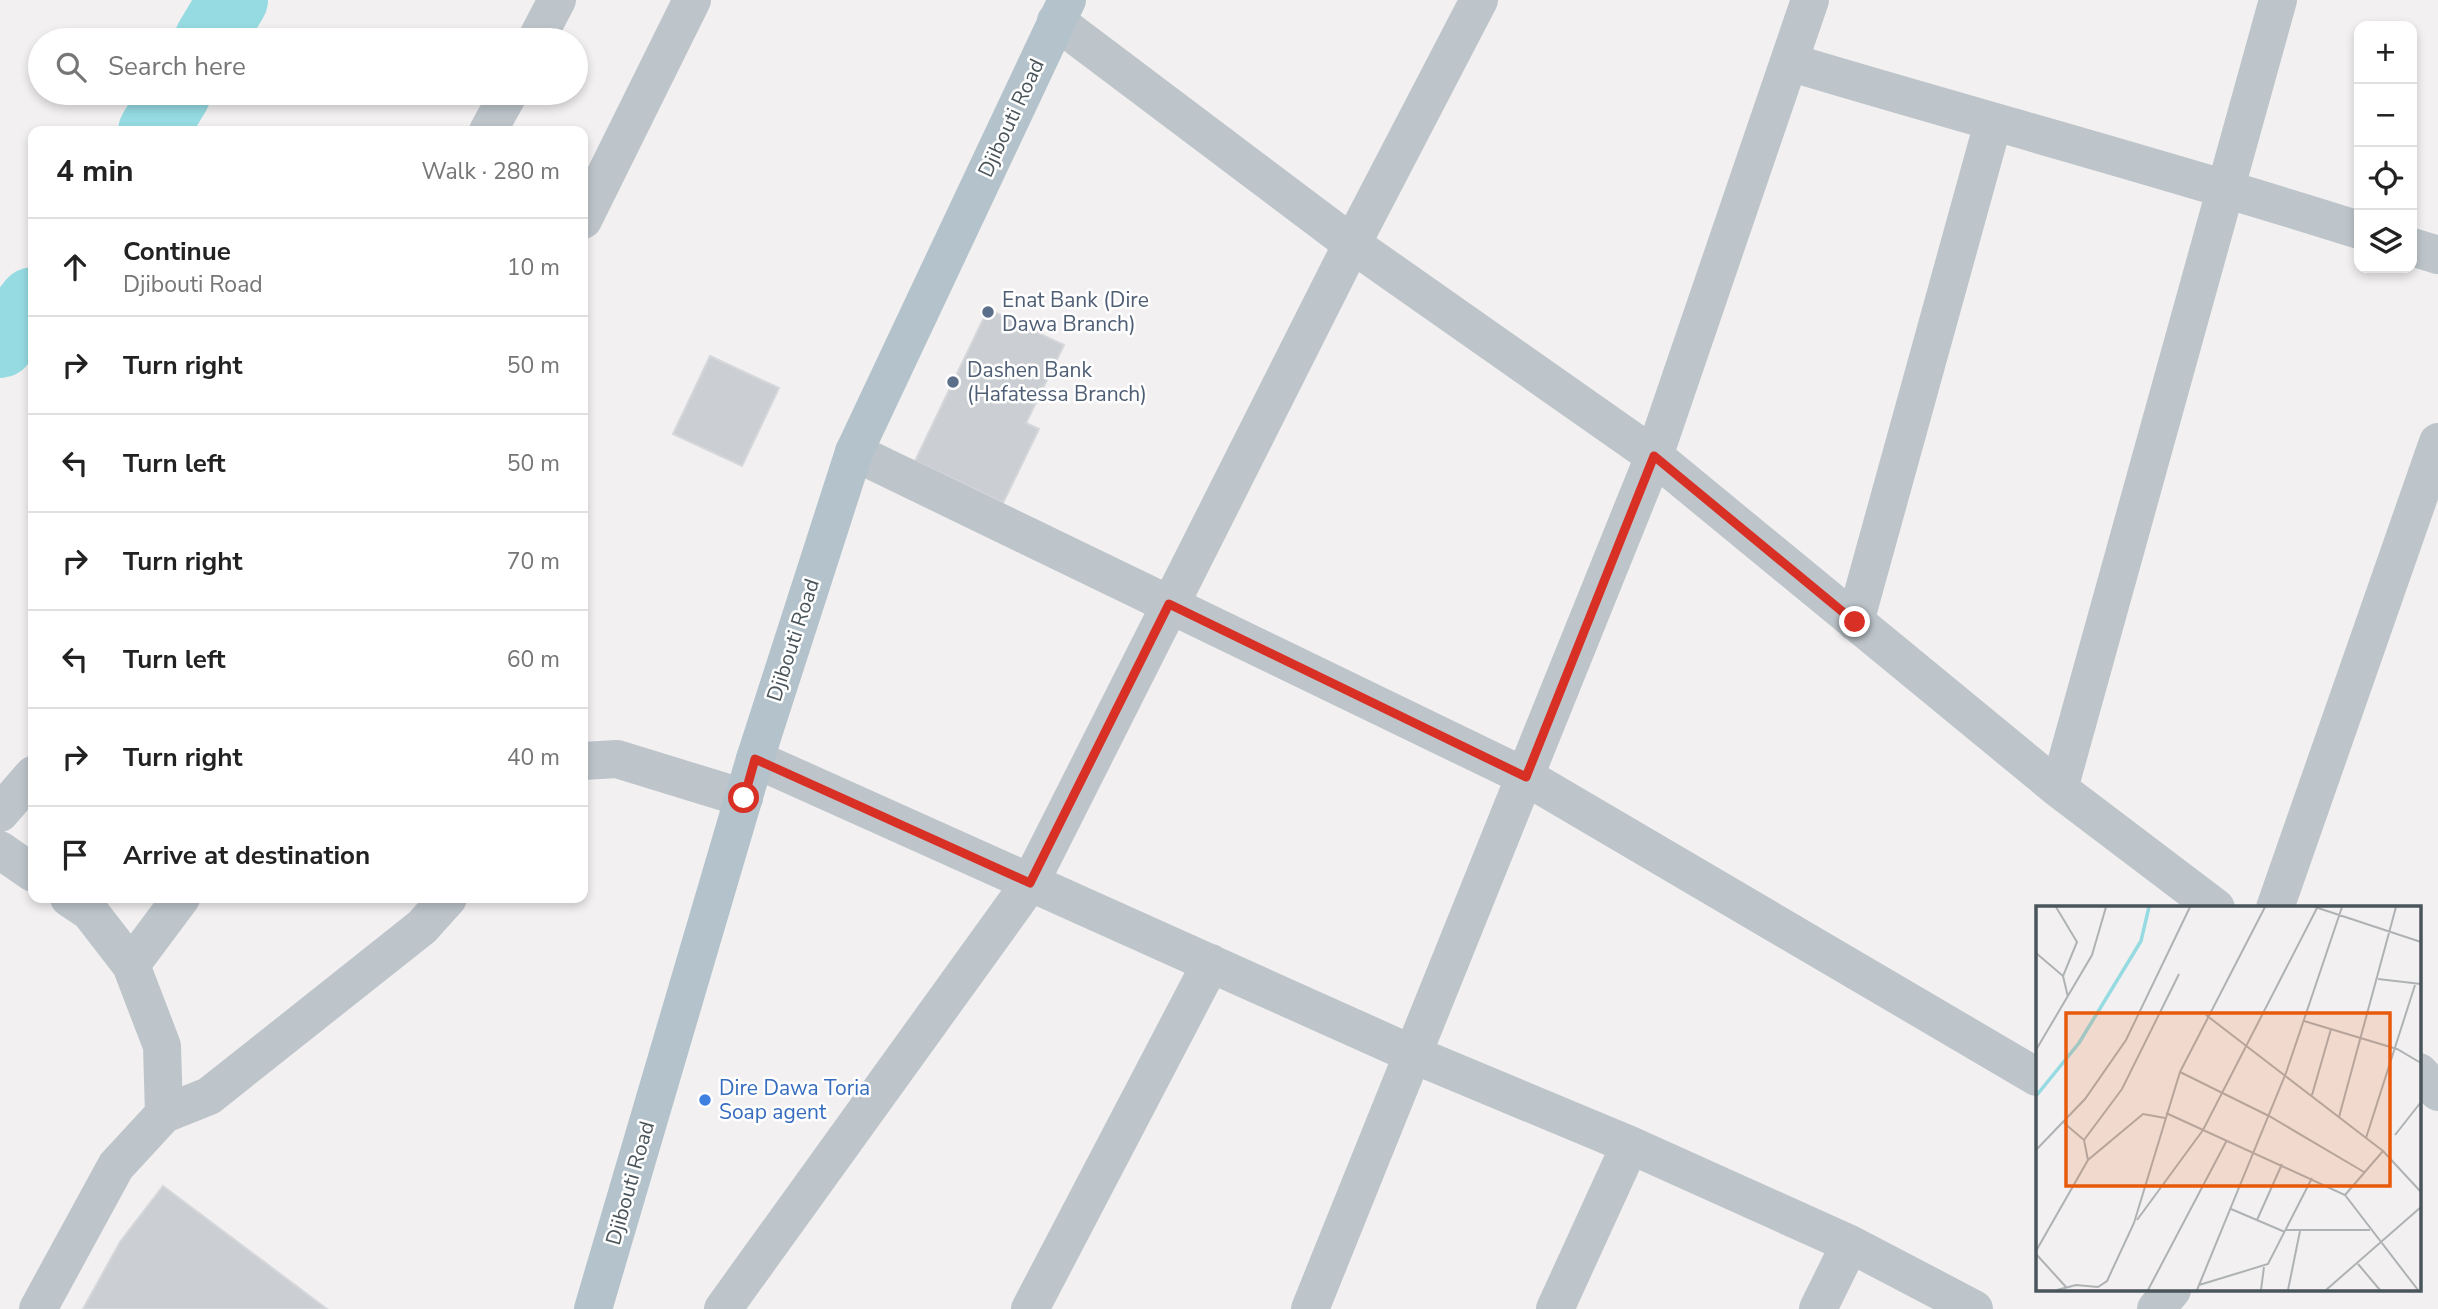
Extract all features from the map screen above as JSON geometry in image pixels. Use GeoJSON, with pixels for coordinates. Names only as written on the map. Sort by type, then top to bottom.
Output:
{"type":"FeatureCollection","features":[{"type":"Feature","properties":{"kind":"main road","name":"Djibouti Road"},"geometry":{"type":"LineString","coordinates":[[593,1309],[755,759],[854,452],[1062,11]]}},
{"type":"Feature","properties":{"kind":"street"},"geometry":{"type":"LineString","coordinates":[[542,28],[557,0]]}},
{"type":"Feature","properties":{"kind":"street"},"geometry":{"type":"LineString","coordinates":[[588,210],[692,0]]}},
{"type":"Feature","properties":{"kind":"street"},"geometry":{"type":"LineString","coordinates":[[723,1309],[1030,883],[1352,244],[1479,0]]}},
{"type":"Feature","properties":{"kind":"street"},"geometry":{"type":"LineString","coordinates":[[1310,1309],[1654,456],[1810,0]]}},
{"type":"Feature","properties":{"kind":"street"},"geometry":{"type":"LineString","coordinates":[[2059,789],[2278,0]]}},
{"type":"Feature","properties":{"kind":"street"},"geometry":{"type":"LineString","coordinates":[[1062,11],[1352,244],[1654,456],[2059,789],[2213,906]]}},
{"type":"Feature","properties":{"kind":"street"},"geometry":{"type":"LineString","coordinates":[[1789,62],[1993,123],[2224,187],[2354,228]]}},
{"type":"Feature","properties":{"kind":"street"},"geometry":{"type":"LineString","coordinates":[[491,126],[502,105]]}},
{"type":"Feature","properties":{"kind":"street"},"geometry":{"type":"LineString","coordinates":[[1855,622],[1993,123]]}},
{"type":"Feature","properties":{"kind":"street"},"geometry":{"type":"LineString","coordinates":[[2417,249],[2438,256]]}},
{"type":"Feature","properties":{"kind":"street"},"geometry":{"type":"LineString","coordinates":[[2276,906],[2438,442]]}},
{"type":"Feature","properties":{"kind":"street"},"geometry":{"type":"LineString","coordinates":[[854,452],[1526,777],[2036,1076]]}},
{"type":"Feature","properties":{"kind":"street"},"geometry":{"type":"LineString","coordinates":[[588,761],[617,759],[744,798]]}},
{"type":"Feature","properties":{"kind":"street"},"geometry":{"type":"LineString","coordinates":[[755,759],[1412,1054],[1630,1145],[1850,1244],[1974,1309]]}},
{"type":"Feature","properties":{"kind":"street"},"geometry":{"type":"LineString","coordinates":[[0,813],[28,781]]}},
{"type":"Feature","properties":{"kind":"street"},"geometry":{"type":"LineString","coordinates":[[0,850],[28,870]]}},
{"type":"Feature","properties":{"kind":"street"},"geometry":{"type":"LineString","coordinates":[[76,903],[90,912],[131,965],[162,1046],[164,1114]]}},
{"type":"Feature","properties":{"kind":"street"},"geometry":{"type":"LineString","coordinates":[[131,965],[177,903]]}},
{"type":"Feature","properties":{"kind":"street"},"geometry":{"type":"LineString","coordinates":[[38,1309],[116,1166],[164,1114],[209,1096],[422,927],[444,903]]}},
{"type":"Feature","properties":{"kind":"street"},"geometry":{"type":"LineString","coordinates":[[1030,1309],[1211,963]]}},
{"type":"Feature","properties":{"kind":"street"},"geometry":{"type":"LineString","coordinates":[[2420,1073],[2438,1093]]}},
{"type":"Feature","properties":{"kind":"street"},"geometry":{"type":"LineString","coordinates":[[1555,1309],[1630,1145]]}},
{"type":"Feature","properties":{"kind":"street"},"geometry":{"type":"LineString","coordinates":[[1818,1309],[1850,1244]]}},
{"type":"Feature","properties":{"kind":"street"},"geometry":{"type":"LineString","coordinates":[[2156,1309],[2170,1292]]}},
{"type":"Feature","properties":{"kind":"building"},"geometry":{"type":"Polygon","coordinates":[[[988,309],[1064,345],[1026,423],[1039,429],[1003,503],[915,461],[988,309]]]}},
{"type":"Feature","properties":{"kind":"building"},"geometry":{"type":"Polygon","coordinates":[[[710,356],[779,388],[742,466],[673,434],[710,356]]]}},
{"type":"Feature","properties":{"kind":"building"},"geometry":{"type":"Polygon","coordinates":[[[163,1186],[327,1309],[83,1309],[120,1242],[163,1186]]]}},
{"type":"Feature","properties":{"kind":"waterway"},"geometry":{"type":"LineString","coordinates":[[216,28],[233,0]]}},
{"type":"Feature","properties":{"kind":"waterway"},"geometry":{"type":"LineString","coordinates":[[156,126],[169,105]]}},
{"type":"Feature","properties":{"kind":"waterway"},"geometry":{"type":"LineString","coordinates":[[0,343],[28,308]]}},
{"type":"Feature","properties":{"kind":"place","name":"Enat Bank (Dire Dawa Branch)"},"geometry":{"type":"Point","coordinates":[988,312]}},
{"type":"Feature","properties":{"kind":"place","name":"Dashen Bank (Hafatessa Branch)"},"geometry":{"type":"Point","coordinates":[953,382]}},
{"type":"Feature","properties":{"kind":"place","name":"Dire Dawa Toria Soap agent"},"geometry":{"type":"Point","coordinates":[705,1100]}},
{"type":"Feature","properties":{"kind":"route"},"geometry":{"type":"LineString","coordinates":[[744,798],[755,759],[1030,883],[1169,604],[1526,777],[1654,456],[1855,622]]}}]}
